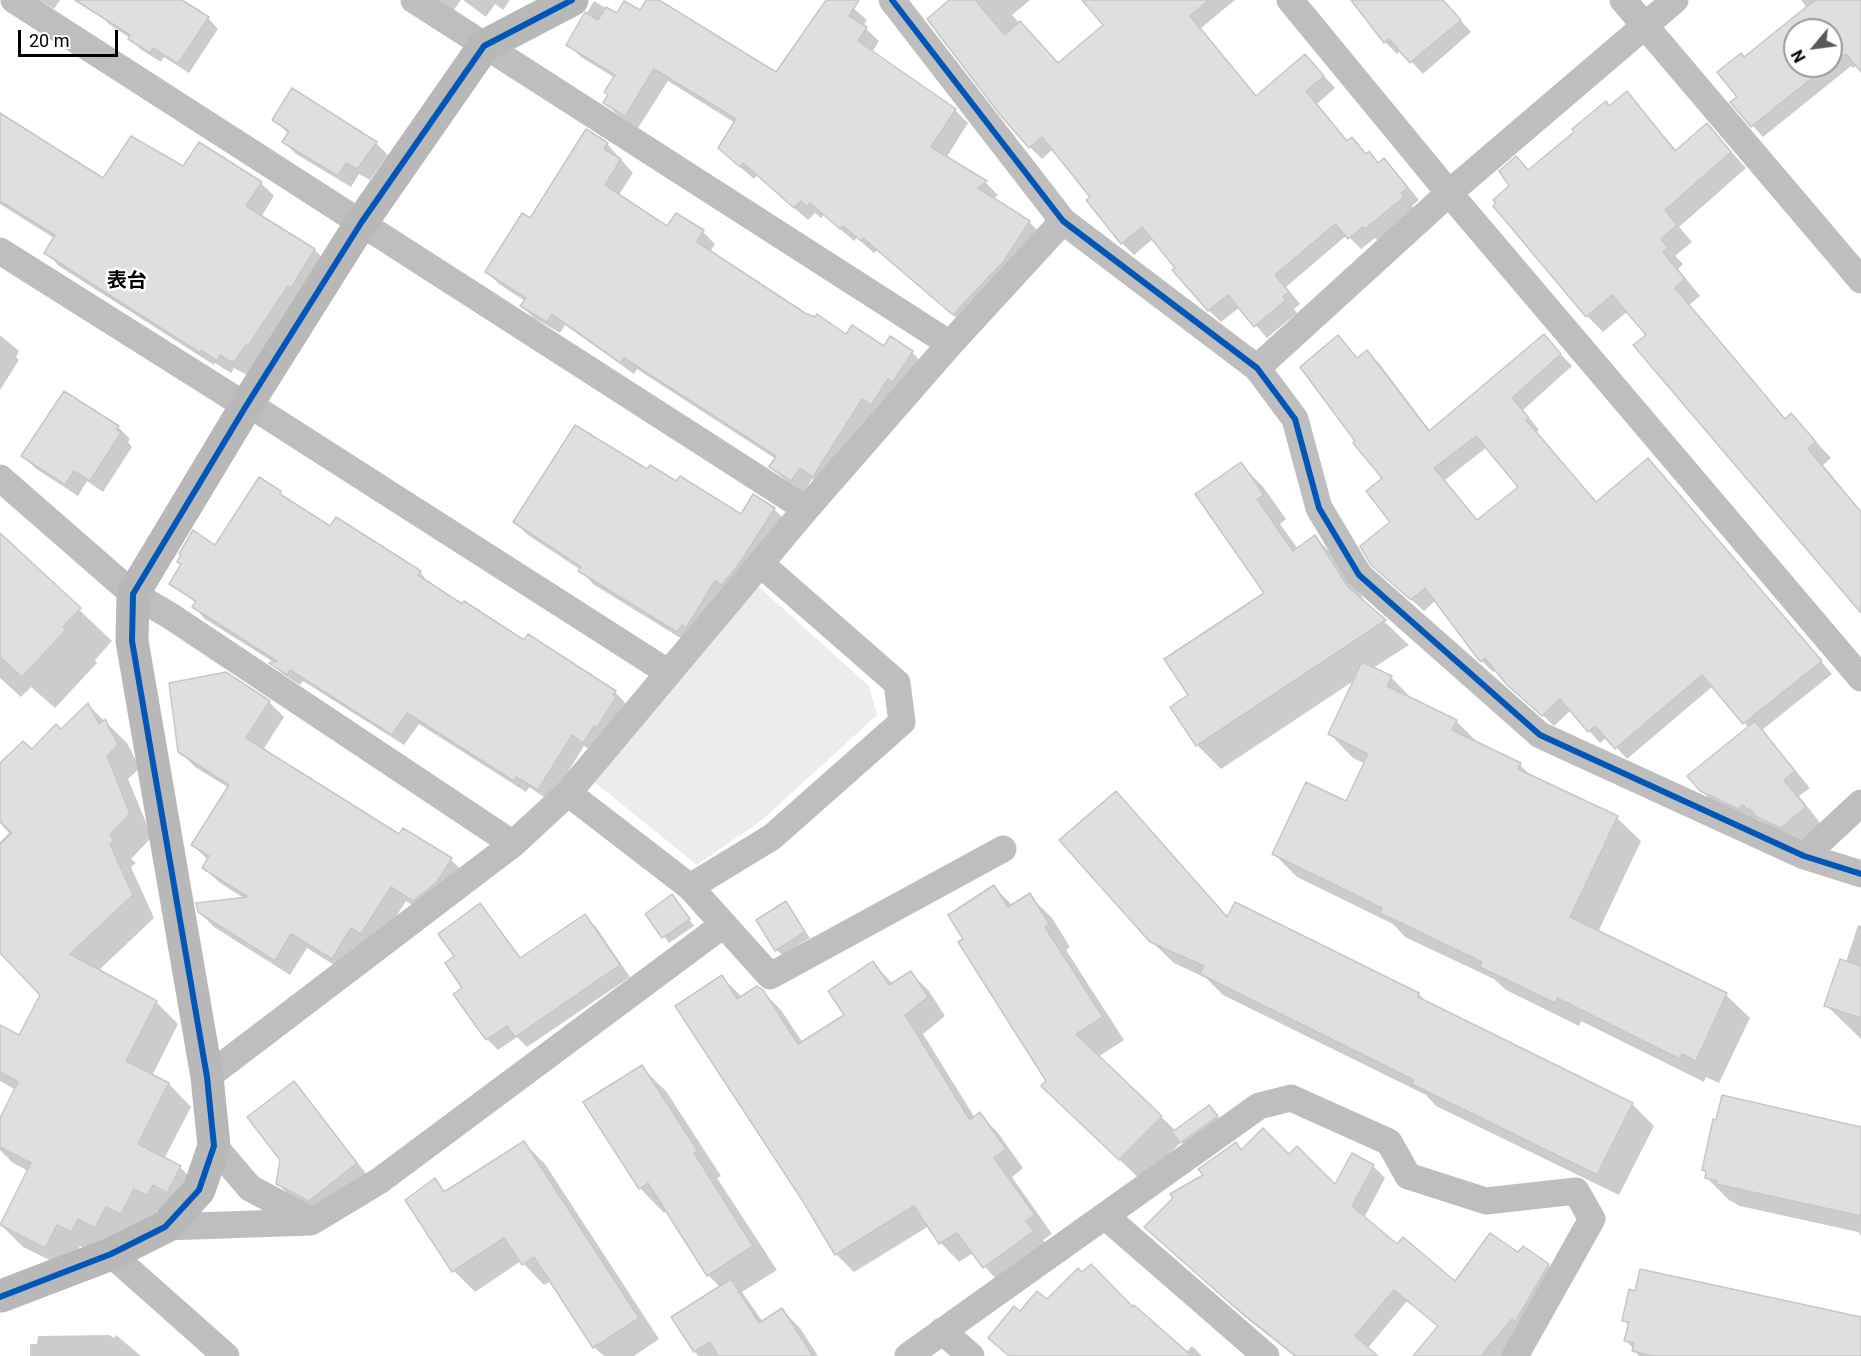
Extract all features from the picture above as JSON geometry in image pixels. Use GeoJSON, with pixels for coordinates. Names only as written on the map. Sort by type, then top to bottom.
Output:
{"type":"FeatureCollection","features":[{"type":"Feature","properties":{"kind":"street"},"geometry":{"type":"LineString","coordinates":[[14,0],[806,509]]}},
{"type":"Feature","properties":{"kind":"street"},"geometry":{"type":"LineString","coordinates":[[414,0],[950,344]]}},
{"type":"Feature","properties":{"kind":"street"},"geometry":{"type":"LineString","coordinates":[[1,1296],[111,1254],[165,1227],[199,1190],[214,1146],[207,1077],[132,641],[133,594],[246,406],[361,223],[484,46],[572,0]]}},
{"type":"Feature","properties":{"kind":"street"},"geometry":{"type":"LineString","coordinates":[[892,0],[1063,220],[1257,368],[1295,418],[1319,508],[1359,575],[1540,735],[1804,856],[1861,874]]}},
{"type":"Feature","properties":{"kind":"street"},"geometry":{"type":"LineString","coordinates":[[1290,0],[1449,193],[1861,678]]}},
{"type":"Feature","properties":{"kind":"street"},"geometry":{"type":"LineString","coordinates":[[1623,0],[1861,280]]}},
{"type":"Feature","properties":{"kind":"street"},"geometry":{"type":"LineString","coordinates":[[1257,368],[1449,193],[1675,0]]}},
{"type":"Feature","properties":{"kind":"street"},"geometry":{"type":"LineString","coordinates":[[207,1077],[513,844],[568,793],[762,565],[806,509],[950,344],[1063,220]]}},
{"type":"Feature","properties":{"kind":"street"},"geometry":{"type":"LineString","coordinates":[[0,251],[246,406],[261,412],[669,673]]}},
{"type":"Feature","properties":{"kind":"street"},"geometry":{"type":"LineString","coordinates":[[0,478],[133,594],[169,615],[513,844]]}},
{"type":"Feature","properties":{"kind":"street"},"geometry":{"type":"LineString","coordinates":[[690,887],[772,837],[902,722],[897,683],[762,565]]}},
{"type":"Feature","properties":{"kind":"street"},"geometry":{"type":"LineString","coordinates":[[568,793],[690,887],[770,976],[1003,849]]}},
{"type":"Feature","properties":{"kind":"street"},"geometry":{"type":"LineString","coordinates":[[1804,856],[1861,802]]}},
{"type":"Feature","properties":{"kind":"street"},"geometry":{"type":"LineString","coordinates":[[165,1227],[311,1221],[379,1181],[723,925]]}},
{"type":"Feature","properties":{"kind":"street"},"geometry":{"type":"LineString","coordinates":[[908,1356],[1259,1106],[1292,1098],[1389,1142],[1408,1176],[1486,1202],[1576,1191],[1592,1219],[1515,1356]]}},
{"type":"Feature","properties":{"kind":"street"},"geometry":{"type":"LineString","coordinates":[[214,1146],[250,1188],[311,1221]]}},
{"type":"Feature","properties":{"kind":"street"},"geometry":{"type":"LineString","coordinates":[[1105,1216],[1266,1356]]}},
{"type":"Feature","properties":{"kind":"street"},"geometry":{"type":"LineString","coordinates":[[111,1254],[226,1356]]}},
{"type":"Feature","properties":{"kind":"street"},"geometry":{"type":"LineString","coordinates":[[942,1331],[971,1356]]}},
{"type":"Feature","properties":{"kind":"shaded area"},"geometry":{"type":"Polygon","coordinates":[[[758,586],[869,686],[877,715],[762,820],[697,865],[593,781],[758,586]]]}},
{"type":"Feature","properties":{"kind":"building"},"geometry":{"type":"Polygon","coordinates":[[[75,0],[182,0],[209,17],[178,64],[153,48],[150,53],[128,39],[130,35],[75,0]]]}},
{"type":"Feature","properties":{"kind":"building"},"geometry":{"type":"Polygon","coordinates":[[[646,0],[659,0],[776,72],[826,0],[859,0],[849,16],[867,27],[858,41],[956,109],[931,147],[987,181],[978,188],[1030,221],[1004,261],[953,315],[863,238],[861,241],[843,226],[840,229],[810,203],[807,207],[801,201],[794,208],[743,163],[740,167],[718,148],[736,119],[654,69],[625,116],[603,103],[608,95],[604,92],[615,75],[566,45],[585,12],[598,20],[606,7],[617,13],[624,1],[640,10],[646,0]]]}},
{"type":"Feature","properties":{"kind":"building"},"geometry":{"type":"Polygon","coordinates":[[[949,0],[975,0],[1005,35],[1020,21],[1058,63],[1103,25],[1082,0],[1209,0],[1190,16],[1256,96],[1305,54],[1324,76],[1306,91],[1347,141],[1352,137],[1366,154],[1369,151],[1378,163],[1384,158],[1408,188],[1401,193],[1404,197],[1365,229],[1363,227],[1348,239],[1335,224],[1275,275],[1289,292],[1283,296],[1286,300],[1254,327],[1228,295],[1208,311],[1172,270],[1175,268],[1142,227],[1121,244],[1086,200],[1090,197],[1042,137],[1029,148],[1001,116],[927,19],[949,0]]]}},
{"type":"Feature","properties":{"kind":"building"},"geometry":{"type":"Polygon","coordinates":[[[1351,0],[1443,0],[1461,20],[1410,63],[1389,39],[1384,43],[1351,0]]]}},
{"type":"Feature","properties":{"kind":"building"},"geometry":{"type":"Polygon","coordinates":[[[1815,0],[1861,0],[1861,72],[1846,54],[1843,56],[1843,18],[1793,18],[1815,0]]]}},
{"type":"Feature","properties":{"kind":"building"},"geometry":{"type":"Polygon","coordinates":[[[1783,26],[1783,78],[1812,78],[1751,127],[1730,102],[1737,97],[1717,72],[1741,53],[1744,57],[1783,26]]]}},
{"type":"Feature","properties":{"kind":"building"},"geometry":{"type":"Polygon","coordinates":[[[292,88],[377,142],[357,169],[346,163],[338,176],[282,142],[289,131],[272,120],[292,88]]]}},
{"type":"Feature","properties":{"kind":"building"},"geometry":{"type":"Polygon","coordinates":[[[1627,91],[1675,151],[1707,123],[1731,152],[1665,210],[1677,225],[1661,239],[1668,248],[1663,252],[1685,279],[1675,288],[1785,419],[1791,413],[1816,442],[1808,449],[1861,512],[1861,613],[1633,345],[1646,335],[1612,295],[1586,317],[1493,206],[1496,203],[1493,200],[1509,186],[1499,171],[1516,156],[1528,170],[1574,132],[1572,129],[1606,101],[1609,106],[1627,91]]]}},
{"type":"Feature","properties":{"kind":"building"},"geometry":{"type":"Polygon","coordinates":[[[0,113],[103,178],[131,136],[183,166],[199,142],[262,182],[246,206],[315,249],[291,288],[288,286],[248,346],[246,345],[233,363],[220,355],[217,361],[201,350],[200,353],[44,253],[55,235],[0,201],[0,113]]]}},
{"type":"Feature","properties":{"kind":"building"},"geometry":{"type":"Polygon","coordinates":[[[586,129],[608,143],[604,149],[621,159],[605,185],[667,226],[676,213],[704,230],[697,242],[805,313],[815,317],[817,314],[846,334],[852,325],[884,346],[890,336],[913,351],[893,382],[888,379],[871,405],[862,399],[813,477],[800,468],[791,481],[769,467],[776,456],[624,358],[621,363],[552,314],[547,322],[520,306],[526,298],[485,272],[522,213],[530,218],[586,129]]]}},
{"type":"Feature","properties":{"kind":"building"},"geometry":{"type":"Polygon","coordinates":[[[1544,334],[1561,354],[1512,398],[1529,418],[1526,420],[1596,502],[1648,458],[1822,661],[1743,724],[1702,675],[1615,749],[1595,726],[1588,732],[1560,699],[1542,716],[1507,685],[1485,658],[1481,662],[1478,659],[1425,588],[1411,600],[1371,565],[1360,546],[1390,522],[1366,491],[1382,478],[1353,443],[1355,441],[1300,367],[1338,335],[1357,358],[1367,350],[1429,431],[1544,334]],[[1476,436],[1434,468],[1477,520],[1518,487],[1476,436]]]}},
{"type":"Feature","properties":{"kind":"building"},"geometry":{"type":"Polygon","coordinates":[[[64,391],[119,426],[116,429],[121,433],[90,481],[74,471],[65,485],[21,456],[64,391]]]}},
{"type":"Feature","properties":{"kind":"building"},"geometry":{"type":"Polygon","coordinates":[[[575,425],[647,469],[650,465],[676,481],[680,476],[741,514],[753,494],[775,508],[739,564],[722,585],[715,581],[686,628],[682,625],[677,632],[578,571],[581,567],[513,522],[575,425]]]}},
{"type":"Feature","properties":{"kind":"building"},"geometry":{"type":"Polygon","coordinates":[[[1241,462],[1264,495],[1257,499],[1293,551],[1315,535],[1348,587],[1386,620],[1196,746],[1170,707],[1188,695],[1164,659],[1264,593],[1195,494],[1241,462]]]}},
{"type":"Feature","properties":{"kind":"building"},"geometry":{"type":"Polygon","coordinates":[[[259,477],[281,491],[280,494],[330,526],[336,517],[421,571],[418,575],[462,604],[464,601],[524,640],[528,634],[616,691],[613,695],[616,697],[597,728],[594,726],[583,743],[572,735],[538,790],[516,777],[514,781],[407,713],[392,735],[290,670],[287,675],[269,663],[277,661],[192,607],[196,601],[169,584],[181,564],[177,562],[181,555],[179,554],[193,530],[215,545],[259,477]]]}},
{"type":"Feature","properties":{"kind":"building"},"geometry":{"type":"Polygon","coordinates":[[[0,533],[81,608],[63,627],[66,630],[22,677],[0,657],[0,533]]]}},
{"type":"Feature","properties":{"kind":"building"},"geometry":{"type":"Polygon","coordinates":[[[1362,662],[1392,676],[1387,686],[1457,720],[1452,730],[1521,763],[1518,769],[1618,816],[1570,917],[1727,993],[1696,1061],[1682,1054],[1680,1059],[1557,998],[1555,1003],[1480,967],[1482,962],[1380,913],[1382,908],[1272,854],[1306,782],[1346,801],[1368,754],[1328,734],[1362,662]]]}},
{"type":"Feature","properties":{"kind":"building"},"geometry":{"type":"Polygon","coordinates":[[[226,672],[270,701],[246,738],[399,834],[403,828],[452,858],[437,882],[413,901],[391,887],[361,934],[351,928],[332,959],[291,934],[275,961],[198,912],[196,903],[248,897],[202,868],[209,856],[191,845],[229,785],[178,752],[169,683],[226,672]]]}},
{"type":"Feature","properties":{"kind":"building"},"geometry":{"type":"Polygon","coordinates":[[[88,703],[99,724],[105,719],[118,745],[107,756],[130,814],[110,835],[114,840],[110,844],[133,895],[70,954],[157,1001],[126,1061],[169,1083],[138,1144],[181,1166],[167,1193],[153,1185],[147,1196],[134,1189],[121,1214],[106,1207],[95,1228],[78,1219],[71,1232],[57,1225],[45,1248],[0,1225],[31,1163],[0,1147],[0,1118],[18,1082],[0,1072],[0,1025],[19,1035],[40,995],[0,953],[0,844],[12,833],[0,821],[0,763],[23,741],[32,749],[56,724],[61,729],[88,703]]]}},
{"type":"Feature","properties":{"kind":"building"},"geometry":{"type":"Polygon","coordinates":[[[1755,721],[1795,771],[1784,780],[1806,807],[1781,828],[1757,817],[1743,805],[1738,809],[1700,791],[1687,776],[1755,721]]]}},
{"type":"Feature","properties":{"kind":"building"},"geometry":{"type":"Polygon","coordinates":[[[1116,791],[1227,917],[1235,902],[1419,993],[1418,997],[1633,1103],[1597,1175],[1412,1084],[1414,1080],[1200,974],[1204,966],[1150,942],[1059,840],[1116,791]]]}},
{"type":"Feature","properties":{"kind":"building"},"geometry":{"type":"Polygon","coordinates":[[[994,885],[1008,907],[1030,893],[1049,924],[1045,927],[1103,1017],[1076,1034],[1162,1116],[1119,1160],[1041,1086],[1046,1081],[958,942],[963,939],[948,915],[994,885]]]}},
{"type":"Feature","properties":{"kind":"building"},"geometry":{"type":"Polygon","coordinates":[[[672,894],[690,919],[662,938],[645,914],[672,894]]]}},
{"type":"Feature","properties":{"kind":"building"},"geometry":{"type":"Polygon","coordinates":[[[786,901],[805,932],[775,951],[756,920],[786,901]]]}},
{"type":"Feature","properties":{"kind":"building"},"geometry":{"type":"Polygon","coordinates":[[[480,903],[520,958],[585,914],[620,965],[515,1037],[507,1026],[486,1040],[453,994],[462,988],[445,963],[454,956],[438,934],[480,903]]]}},
{"type":"Feature","properties":{"kind":"building"},"geometry":{"type":"Polygon","coordinates":[[[1840,959],[1861,966],[1861,1018],[1824,1006],[1840,959]]]}},
{"type":"Feature","properties":{"kind":"building"},"geometry":{"type":"Polygon","coordinates":[[[873,961],[889,985],[911,971],[928,997],[905,1015],[970,1120],[980,1112],[1006,1149],[994,1158],[1035,1215],[1026,1221],[1034,1231],[983,1268],[957,1233],[939,1244],[914,1206],[835,1255],[804,1203],[675,1006],[722,975],[737,999],[757,986],[763,990],[798,1044],[844,1015],[828,991],[873,961]]]}},
{"type":"Feature","properties":{"kind":"building"},"geometry":{"type":"Polygon","coordinates":[[[642,1065],[698,1151],[694,1153],[753,1246],[707,1276],[648,1183],[639,1189],[583,1102],[642,1065]]]}},
{"type":"Feature","properties":{"kind":"building"},"geometry":{"type":"Polygon","coordinates":[[[294,1081],[357,1163],[309,1201],[276,1184],[280,1160],[247,1117],[294,1081]]]}},
{"type":"Feature","properties":{"kind":"building"},"geometry":{"type":"Polygon","coordinates":[[[1722,1095],[1861,1127],[1861,1216],[1716,1184],[1717,1181],[1705,1178],[1706,1171],[1702,1170],[1713,1119],[1716,1120],[1722,1095]]]}},
{"type":"Feature","properties":{"kind":"building"},"geometry":{"type":"Polygon","coordinates":[[[1209,1105],[1218,1116],[1180,1143],[1172,1132],[1209,1105]]]}},
{"type":"Feature","properties":{"kind":"building"},"geometry":{"type":"Polygon","coordinates":[[[1263,1128],[1289,1154],[1297,1146],[1335,1184],[1352,1153],[1374,1165],[1352,1206],[1397,1244],[1403,1237],[1455,1281],[1490,1233],[1518,1252],[1523,1246],[1549,1264],[1515,1322],[1512,1319],[1481,1356],[1413,1356],[1438,1326],[1394,1290],[1355,1336],[1378,1356],[1296,1356],[1232,1305],[1144,1227],[1173,1198],[1170,1194],[1203,1175],[1198,1169],[1236,1142],[1241,1150],[1263,1128]]]}},
{"type":"Feature","properties":{"kind":"building"},"geometry":{"type":"Polygon","coordinates":[[[524,1141],[639,1318],[593,1348],[534,1257],[522,1265],[504,1238],[452,1272],[405,1200],[435,1178],[444,1192],[524,1141]]]}},
{"type":"Feature","properties":{"kind":"building"},"geometry":{"type":"Polygon","coordinates":[[[1091,1264],[1133,1307],[1134,1305],[1192,1356],[1009,1356],[988,1338],[1014,1306],[1020,1311],[1037,1291],[1047,1299],[1078,1268],[1082,1272],[1091,1264]]]}},
{"type":"Feature","properties":{"kind":"building"},"geometry":{"type":"Polygon","coordinates":[[[1640,1269],[1861,1317],[1861,1356],[1652,1356],[1632,1351],[1634,1343],[1624,1341],[1629,1322],[1622,1321],[1629,1289],[1635,1291],[1640,1269]]]}},
{"type":"Feature","properties":{"kind":"building"},"geometry":{"type":"Polygon","coordinates":[[[731,1279],[759,1323],[782,1308],[813,1356],[718,1356],[710,1342],[694,1352],[671,1317],[731,1279]]]}},
{"type":"Feature","properties":{"kind":"cycle path"},"geometry":{"type":"LineString","coordinates":[[0,1297],[111,1254],[165,1227],[199,1190],[214,1146],[207,1077],[132,641],[133,594],[246,406],[361,223],[484,46],[572,0]]}},
{"type":"Feature","properties":{"kind":"cycle path"},"geometry":{"type":"LineString","coordinates":[[892,0],[1063,221],[1257,368],[1295,419],[1319,508],[1359,575],[1540,735],[1804,856],[1861,874]]}},
{"type":"Feature","properties":{"kind":"district","name":"表台"},"geometry":{"type":"Point","coordinates":[127,282]}}]}
